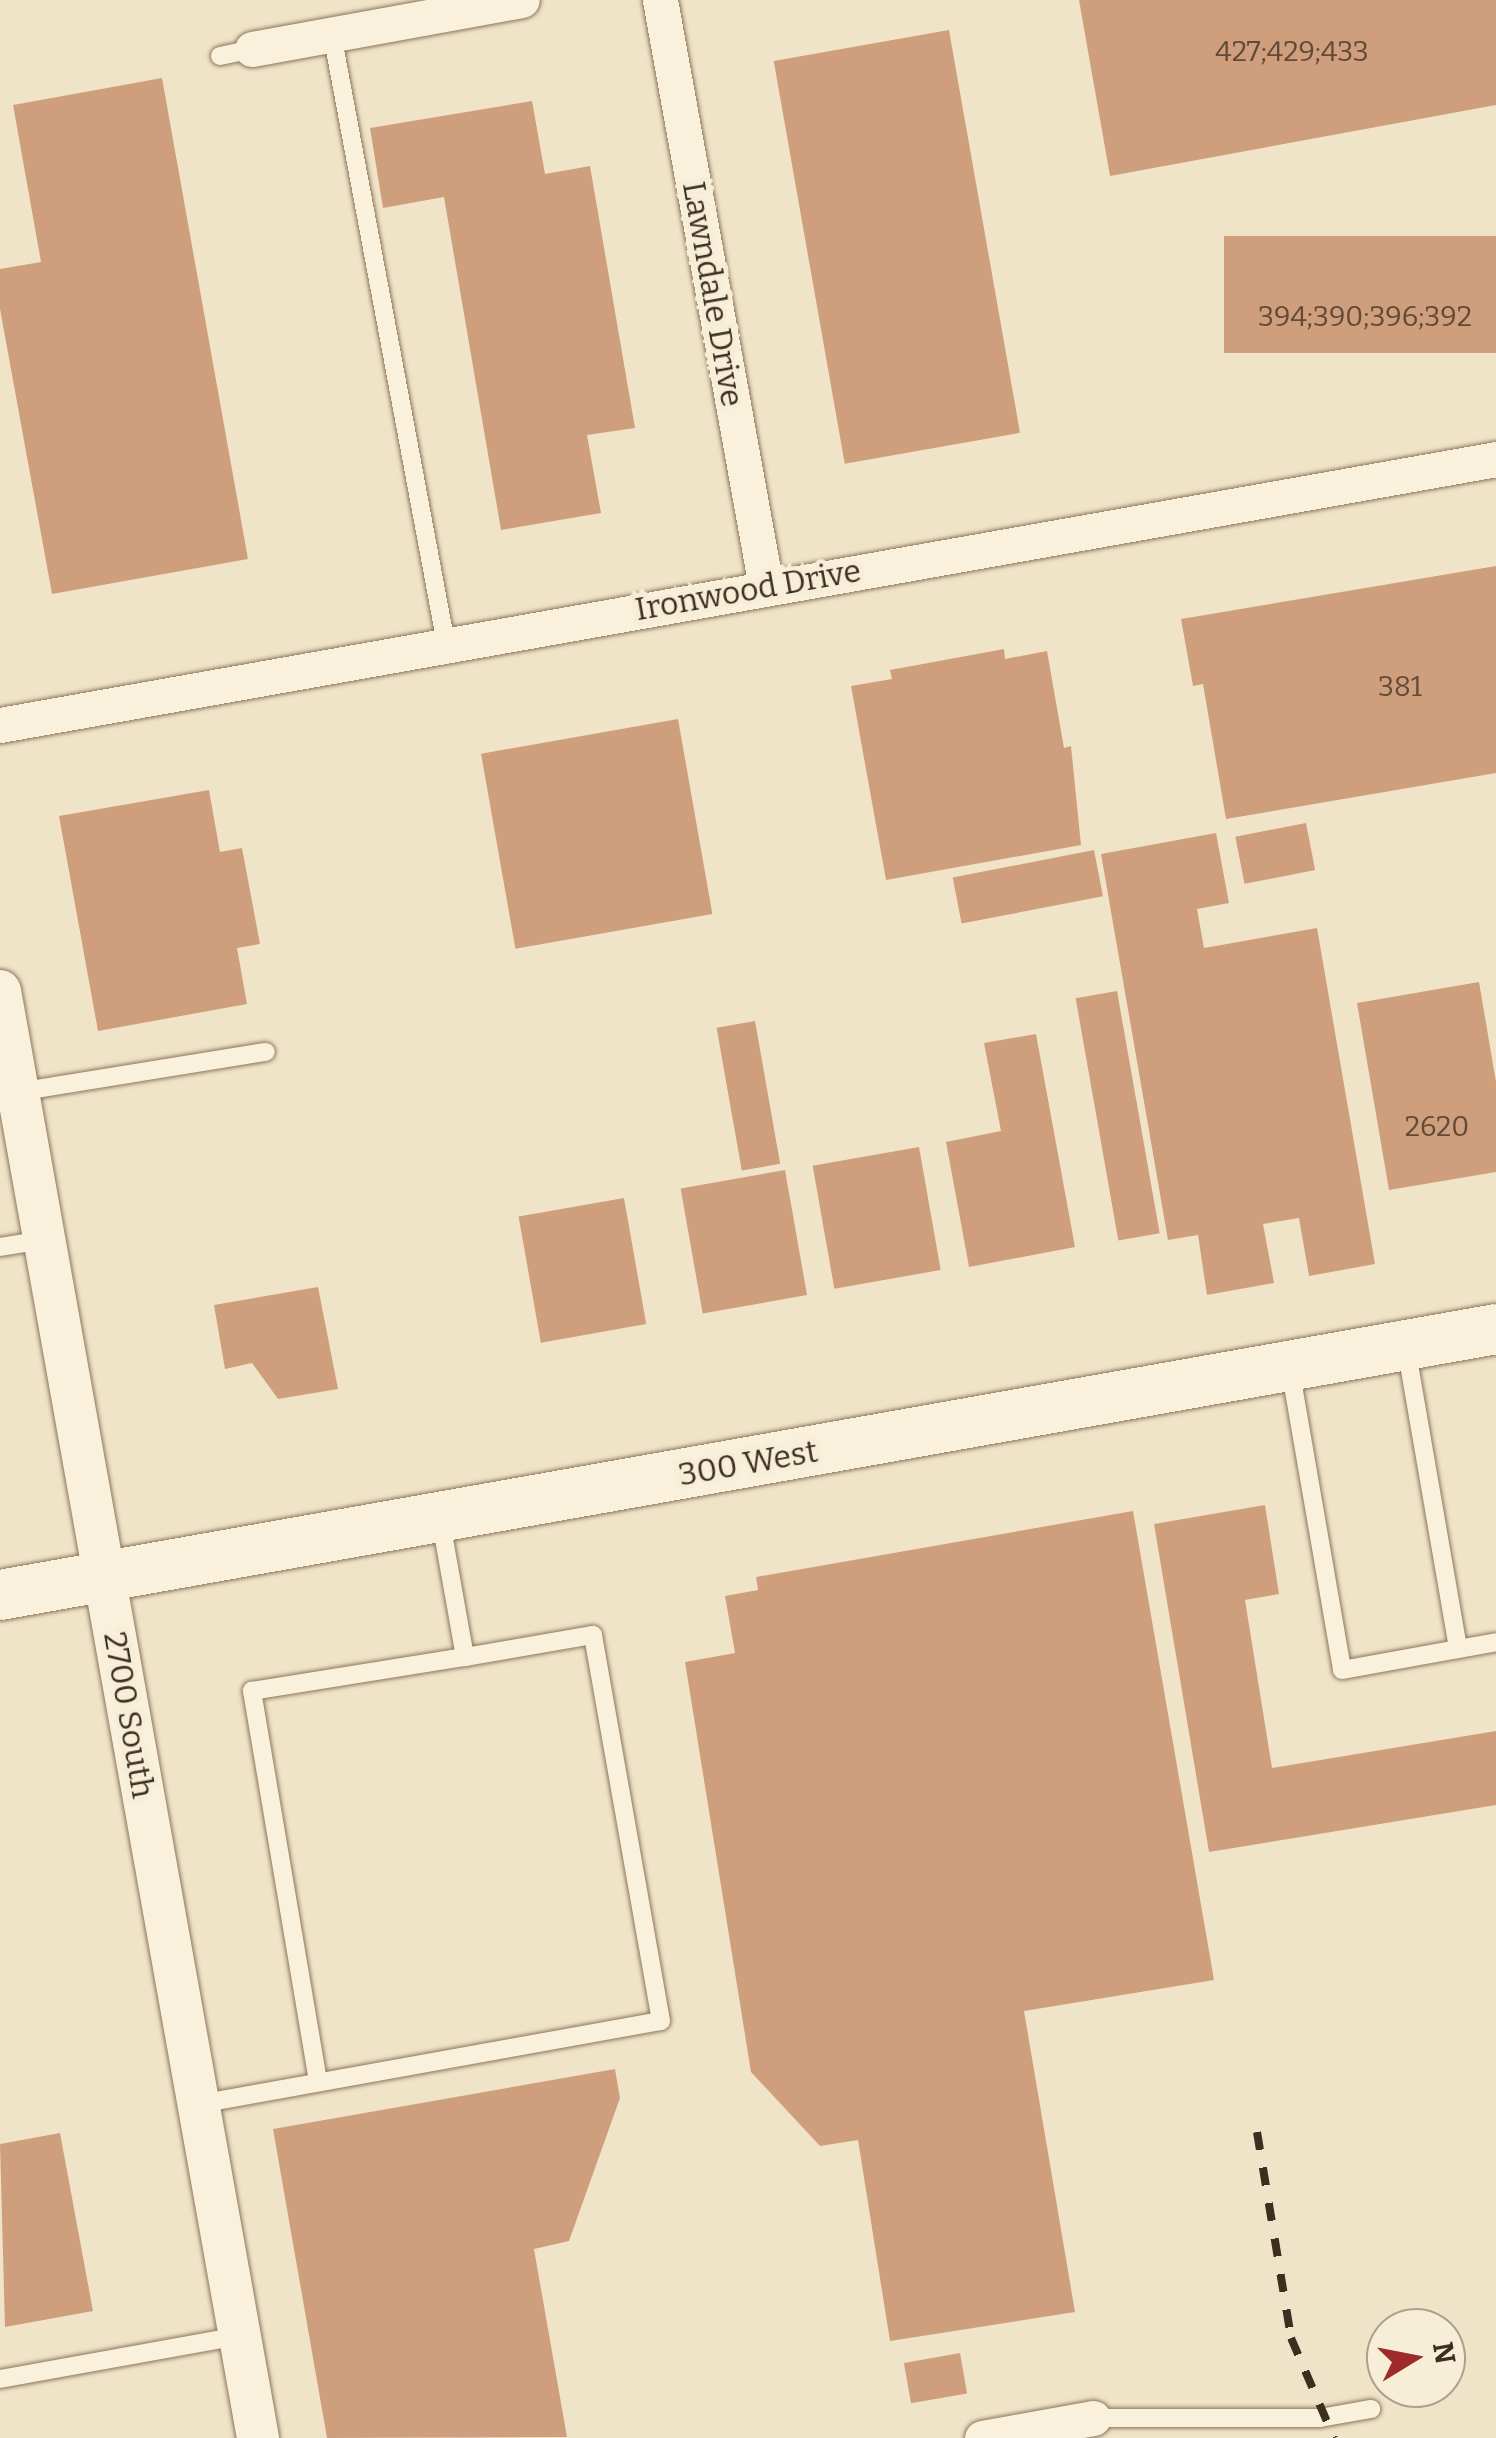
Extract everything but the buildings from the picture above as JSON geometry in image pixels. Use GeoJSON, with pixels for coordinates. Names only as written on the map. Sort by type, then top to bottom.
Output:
{"type":"FeatureCollection","features":[{"type":"Feature","properties":{"kind":"main road","name":"300 West"},"geometry":{"type":"LineString","coordinates":[[0,1595],[441,1521],[1496,1329]]}},
{"type":"Feature","properties":{"kind":"street"},"geometry":{"type":"LineString","coordinates":[[236,52],[522,0]]}},
{"type":"Feature","properties":{"kind":"street","name":"Lawndale Drive"},"geometry":{"type":"LineString","coordinates":[[660,0],[766,587]]}},
{"type":"Feature","properties":{"kind":"street","name":"Ironwood Drive"},"geometry":{"type":"LineString","coordinates":[[0,726],[1496,459]]}},
{"type":"Feature","properties":{"kind":"street","name":"2700 South"},"geometry":{"type":"LineString","coordinates":[[0,991],[258,2438]]}},
{"type":"Feature","properties":{"kind":"street"},"geometry":{"type":"LineString","coordinates":[[982,2438],[1092,2418]]}},
{"type":"Feature","properties":{"kind":"lane"},"geometry":{"type":"LineString","coordinates":[[332,34],[446,644]]}},
{"type":"Feature","properties":{"kind":"lane"},"geometry":{"type":"LineString","coordinates":[[18,1092],[266,1052]]}},
{"type":"Feature","properties":{"kind":"lane"},"geometry":{"type":"LineString","coordinates":[[0,1247],[44,1240]]}},
{"type":"Feature","properties":{"kind":"lane"},"geometry":{"type":"LineString","coordinates":[[1405,1344],[1458,1649]]}},
{"type":"Feature","properties":{"kind":"lane"},"geometry":{"type":"LineString","coordinates":[[1290,1366],[1342,1670],[1496,1642]]}},
{"type":"Feature","properties":{"kind":"lane"},"geometry":{"type":"LineString","coordinates":[[441,1521],[465,1657]]}},
{"type":"Feature","properties":{"kind":"lane"},"geometry":{"type":"LineString","coordinates":[[199,2104],[661,2021],[593,1634],[252,1691],[318,2081]]}},
{"type":"Feature","properties":{"kind":"lane"},"geometry":{"type":"LineString","coordinates":[[0,2379],[240,2336]]}},
{"type":"Feature","properties":{"kind":"lane"},"geometry":{"type":"LineString","coordinates":[[1092,2418],[1320,2418],[1371,2410]]}},
{"type":"Feature","properties":{"kind":"railway"},"geometry":{"type":"LineString","coordinates":[[1257,2132],[1291,2338],[1334,2438]]}}]}
